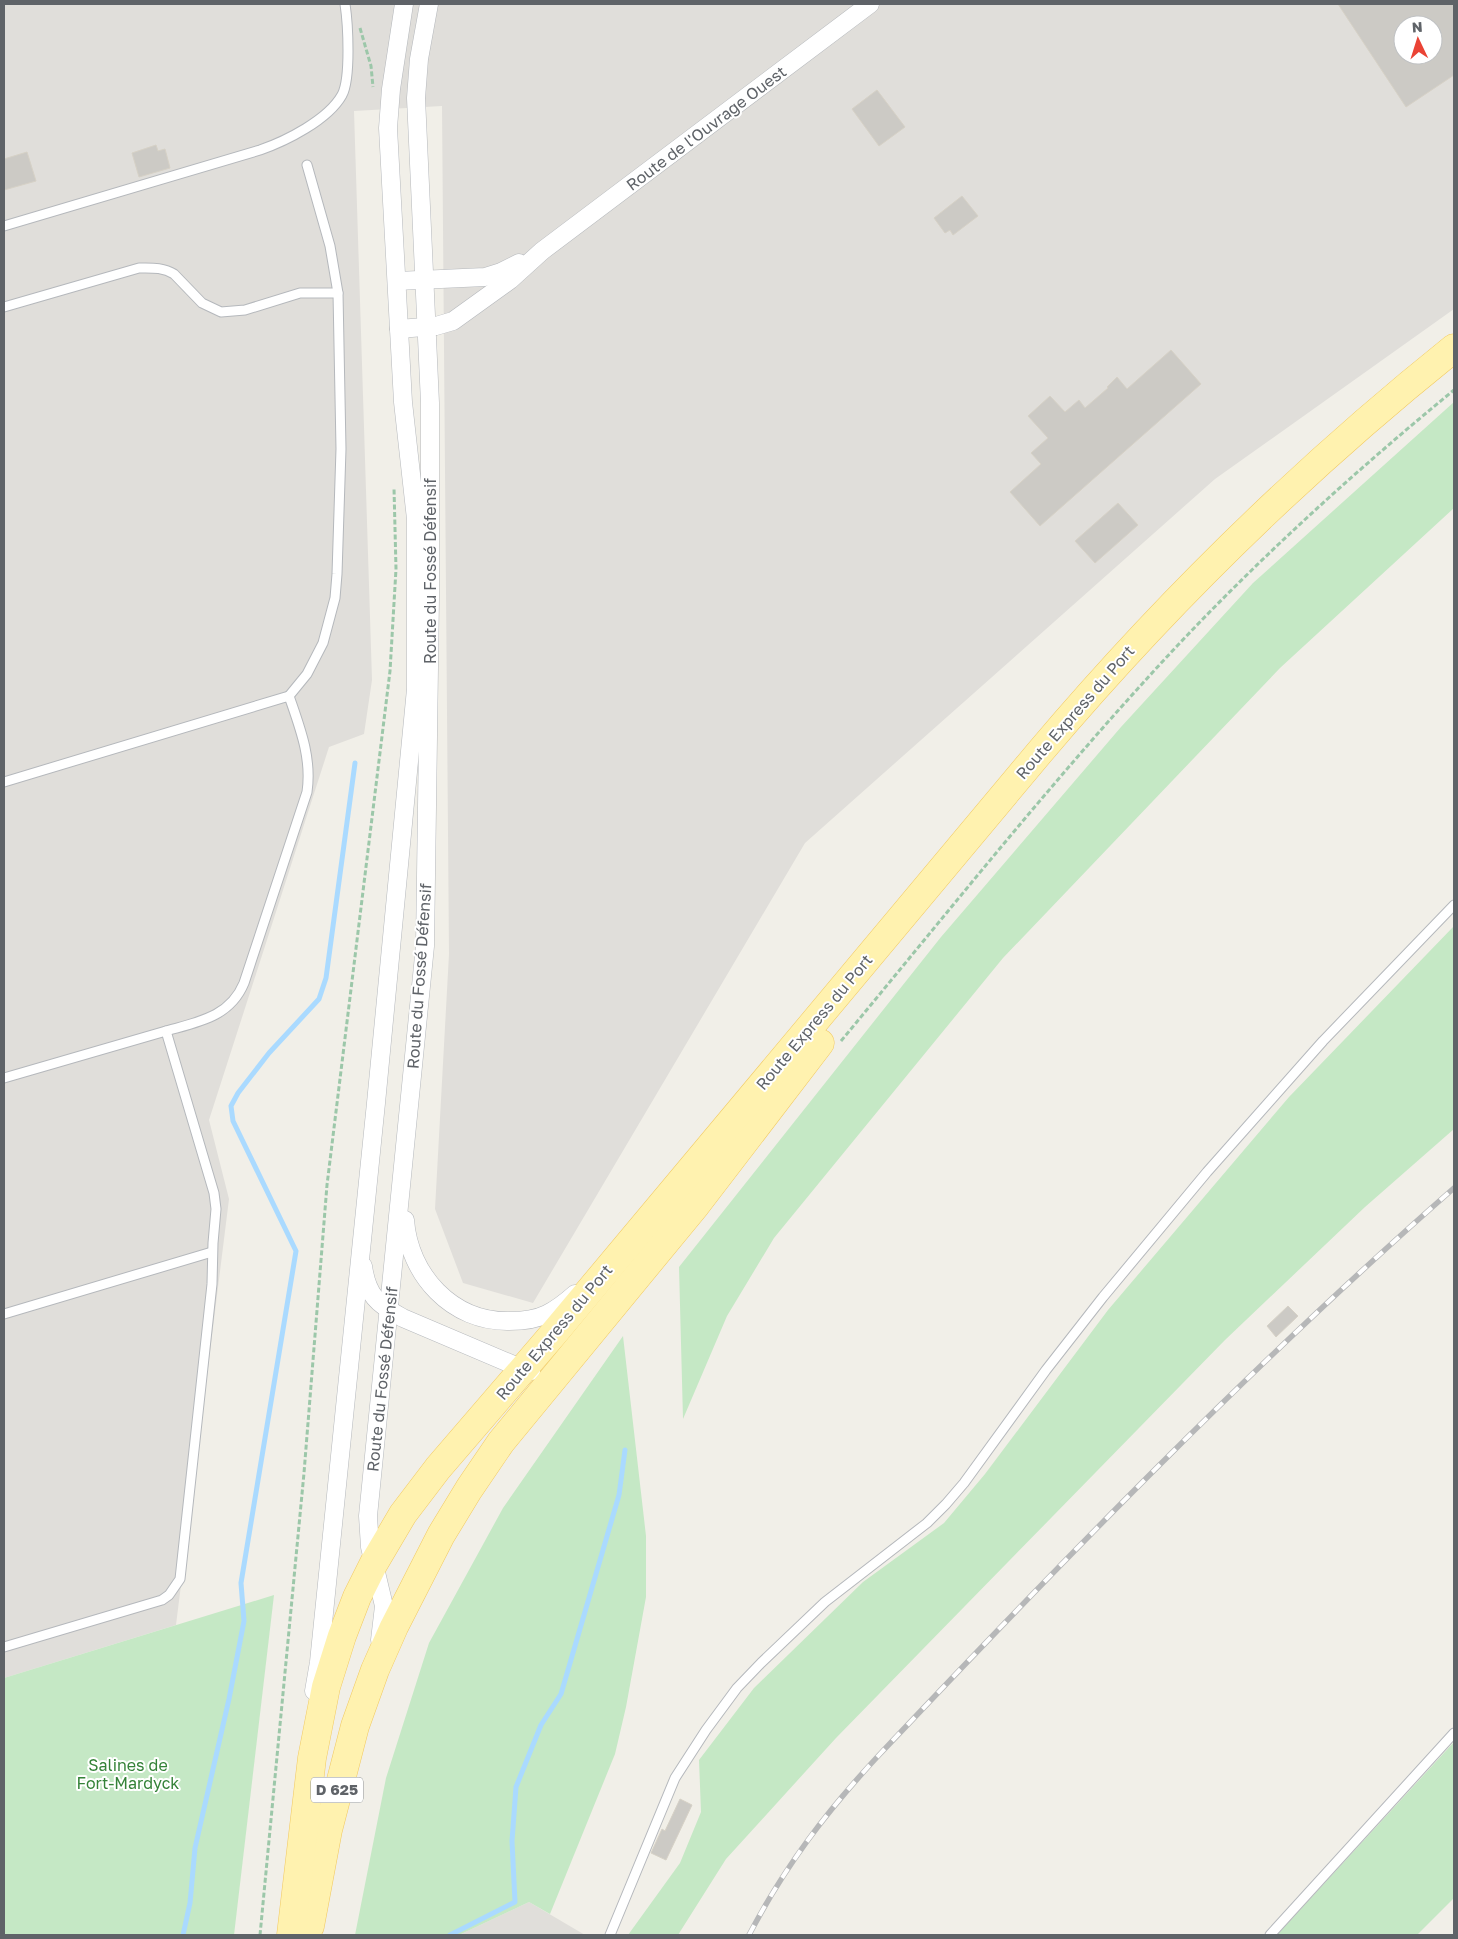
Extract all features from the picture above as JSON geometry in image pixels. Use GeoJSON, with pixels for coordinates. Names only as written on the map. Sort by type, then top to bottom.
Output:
{"type":"FeatureCollection","features":[{"type":"Feature","properties":{"kind":"main road","name":"Route Express du Port"},"geometry":{"type":"LineString","coordinates":[[291,1935],[314,1742],[326,1687],[340,1641],[357,1598],[374,1563],[403,1514],[425,1485],[523,1369],[584,1291],[700,1158],[1033,759],[1140,639],[1233,543],[1288,491],[1420,375],[1454,348]]}},
{"type":"Feature","properties":{"kind":"main road","name":"Route Express du Port"},"geometry":{"type":"LineString","coordinates":[[375,1670],[424,1566],[459,1504],[501,1442],[696,1205],[805,1062],[863,990],[1033,786],[1130,675],[1209,591],[1289,513],[1379,432],[1454,370]]}},
{"type":"Feature","properties":{"kind":"main road","name":"Route du Fossé Défensif"},"geometry":{"type":"LineString","coordinates":[[309,1935],[324,1847],[340,1778],[355,1726],[375,1670]]}},
{"type":"Feature","properties":{"kind":"street","name":"Route du Fossé Défensif"},"geometry":{"type":"LineString","coordinates":[[287,1935],[298,1795],[319,1662],[414,714],[416,673],[416,519],[402,402],[400,329],[388,118],[404,4]]}},
{"type":"Feature","properties":{"kind":"street","name":"Route du Fossé Défensif"},"geometry":{"type":"LineString","coordinates":[[375,1670],[384,1615],[382,1596],[369,1536],[368,1516],[424,946],[430,597],[430,403],[416,98],[420,51],[429,4]]}},
{"type":"Feature","properties":{"kind":"street","name":"Route de l'Ouvrage Ouest"},"geometry":{"type":"LineString","coordinates":[[400,329],[445,324],[462,316],[510,280],[542,251],[870,4]]}},
{"type":"Feature","properties":{"kind":"street","name":"Route de l'Ouvrage Ouest"},"geometry":{"type":"LineString","coordinates":[[397,281],[494,275],[542,251]]}},
{"type":"Feature","properties":{"kind":"street"},"geometry":{"type":"LineString","coordinates":[[404,1159],[406,1226],[411,1251],[418,1267],[429,1283],[451,1304],[469,1314],[490,1320],[529,1320],[552,1312],[584,1291]]}},
{"type":"Feature","properties":{"kind":"street"},"geometry":{"type":"LineString","coordinates":[[362,1238],[363,1265],[368,1288],[375,1299],[389,1310],[403,1318],[523,1369],[542,1371],[553,1368],[569,1359]]}},
{"type":"Feature","properties":{"kind":"lane"},"geometry":{"type":"LineString","coordinates":[[4,226],[260,150],[291,137],[313,123],[333,107],[345,88],[347,26],[345,4]]}},
{"type":"Feature","properties":{"kind":"lane"},"geometry":{"type":"LineString","coordinates":[[4,782],[289,696],[307,674],[318,655],[330,622],[337,588],[340,449],[338,293],[330,246],[307,165]]}},
{"type":"Feature","properties":{"kind":"lane"},"geometry":{"type":"LineString","coordinates":[[4,307],[131,270],[147,268],[162,269],[174,274],[202,303],[221,312],[245,310],[300,293],[338,293]]}},
{"type":"Feature","properties":{"kind":"lane"},"geometry":{"type":"LineString","coordinates":[[4,1078],[209,1018],[224,1011],[235,1000],[244,983],[307,792],[309,773],[307,754],[289,696]]}},
{"type":"Feature","properties":{"kind":"lane"},"geometry":{"type":"LineString","coordinates":[[610,1935],[675,1778],[706,1730],[738,1688],[761,1663],[825,1602],[927,1522],[946,1504],[964,1483],[1046,1370],[1207,1172],[1323,1041],[1454,905]]}},
{"type":"Feature","properties":{"kind":"lane"},"geometry":{"type":"LineString","coordinates":[[4,1647],[162,1600],[169,1595],[180,1579],[212,1284],[212,1252],[216,1202],[166,1031]]}},
{"type":"Feature","properties":{"kind":"lane"},"geometry":{"type":"LineString","coordinates":[[4,1314],[212,1252]]}},
{"type":"Feature","properties":{"kind":"lane"},"geometry":{"type":"LineString","coordinates":[[1270,1935],[1454,1733]]}},
{"type":"Feature","properties":{"kind":"path"},"geometry":{"type":"LineString","coordinates":[[357,21],[371,66],[373,90]]}},
{"type":"Feature","properties":{"kind":"path"},"geometry":{"type":"LineString","coordinates":[[837,1045],[1094,738],[1162,662],[1269,554],[1328,499],[1454,390]]}},
{"type":"Feature","properties":{"kind":"path"},"geometry":{"type":"LineString","coordinates":[[260,1935],[304,1472],[328,1177],[391,664],[396,569],[394,486]]}},
{"type":"Feature","properties":{"kind":"shaded area"},"geometry":{"type":"Polygon","coordinates":[[[4,4],[1454,4],[1454,309],[1215,479],[805,843],[533,1303],[463,1283],[435,1209],[449,954],[442,106],[354,111],[372,680],[364,734],[329,747],[209,1120],[229,1199],[176,1625],[4,1678],[4,4]]]}},
{"type":"Feature","properties":{"kind":"shaded area"},"geometry":{"type":"Polygon","coordinates":[[[529,1902],[585,1935],[459,1935],[529,1902]]]}},
{"type":"Feature","properties":{"kind":"green space"},"geometry":{"type":"Polygon","coordinates":[[[1454,402],[1454,508],[1280,668],[1003,958],[774,1238],[727,1316],[683,1419],[679,1267],[941,937],[1121,727],[1253,583],[1454,402]]]}},
{"type":"Feature","properties":{"kind":"green space"},"geometry":{"type":"Polygon","coordinates":[[[1454,926],[1454,1129],[1365,1207],[1225,1340],[836,1738],[726,1859],[678,1935],[628,1935],[680,1863],[701,1812],[699,1760],[754,1688],[863,1582],[944,1523],[985,1474],[1108,1310],[1289,1097],[1454,926]]]}},
{"type":"Feature","properties":{"kind":"green space"},"geometry":{"type":"Polygon","coordinates":[[[623,1336],[646,1536],[646,1597],[626,1707],[615,1754],[550,1914],[529,1902],[459,1935],[355,1935],[386,1778],[429,1643],[503,1508],[623,1336]]]}},
{"type":"Feature","properties":{"kind":"green space","name":"Salines de Fort-Mardyck"},"geometry":{"type":"Polygon","coordinates":[[[274,1595],[234,1935],[4,1935],[4,1678],[274,1595]]]}},
{"type":"Feature","properties":{"kind":"green space"},"geometry":{"type":"Polygon","coordinates":[[[1454,1742],[1454,1898],[1417,1935],[1277,1935],[1454,1742]]]}},
{"type":"Feature","properties":{"kind":"building"},"geometry":{"type":"Polygon","coordinates":[[[1338,4],[1454,4],[1454,75],[1406,107],[1338,4]]]}},
{"type":"Feature","properties":{"kind":"building"},"geometry":{"type":"Polygon","coordinates":[[[877,90],[905,127],[879,146],[852,109],[877,90]]]}},
{"type":"Feature","properties":{"kind":"building"},"geometry":{"type":"Polygon","coordinates":[[[156,145],[158,151],[165,149],[170,168],[139,177],[132,153],[156,145]]]}},
{"type":"Feature","properties":{"kind":"building"},"geometry":{"type":"Polygon","coordinates":[[[27,152],[36,181],[4,190],[4,159],[27,152]]]}},
{"type":"Feature","properties":{"kind":"building"},"geometry":{"type":"Polygon","coordinates":[[[962,196],[978,216],[953,235],[950,230],[945,233],[934,218],[962,196]]]}},
{"type":"Feature","properties":{"kind":"building"},"geometry":{"type":"Polygon","coordinates":[[[1171,350],[1201,384],[1040,526],[1010,492],[1041,464],[1031,453],[1048,438],[1028,416],[1050,396],[1065,412],[1079,400],[1085,408],[1108,388],[1117,377],[1127,389],[1171,350]]]}},
{"type":"Feature","properties":{"kind":"building"},"geometry":{"type":"Polygon","coordinates":[[[1118,503],[1138,525],[1095,563],[1075,541],[1118,503]]]}},
{"type":"Feature","properties":{"kind":"building"},"geometry":{"type":"Polygon","coordinates":[[[1288,1306],[1298,1316],[1276,1337],[1267,1326],[1288,1306]]]}},
{"type":"Feature","properties":{"kind":"building"},"geometry":{"type":"Polygon","coordinates":[[[680,1799],[692,1805],[666,1860],[651,1853],[662,1829],[665,1831],[680,1799]]]}},
{"type":"Feature","properties":{"kind":"waterway"},"geometry":{"type":"LineString","coordinates":[[183,1935],[190,1903],[195,1848],[229,1699],[244,1621],[241,1583],[296,1251],[233,1121],[231,1106],[238,1093],[269,1053],[319,999],[326,978],[355,763]]}},
{"type":"Feature","properties":{"kind":"waterway"},"geometry":{"type":"LineString","coordinates":[[450,1935],[515,1902],[512,1841],[516,1787],[541,1725],[561,1694],[619,1495],[625,1450]]}},
{"type":"Feature","properties":{"kind":"railway"},"geometry":{"type":"LineString","coordinates":[[749,1935],[777,1886],[808,1840],[841,1797],[879,1755],[1089,1536],[1232,1394],[1379,1255],[1454,1188]]}}]}
